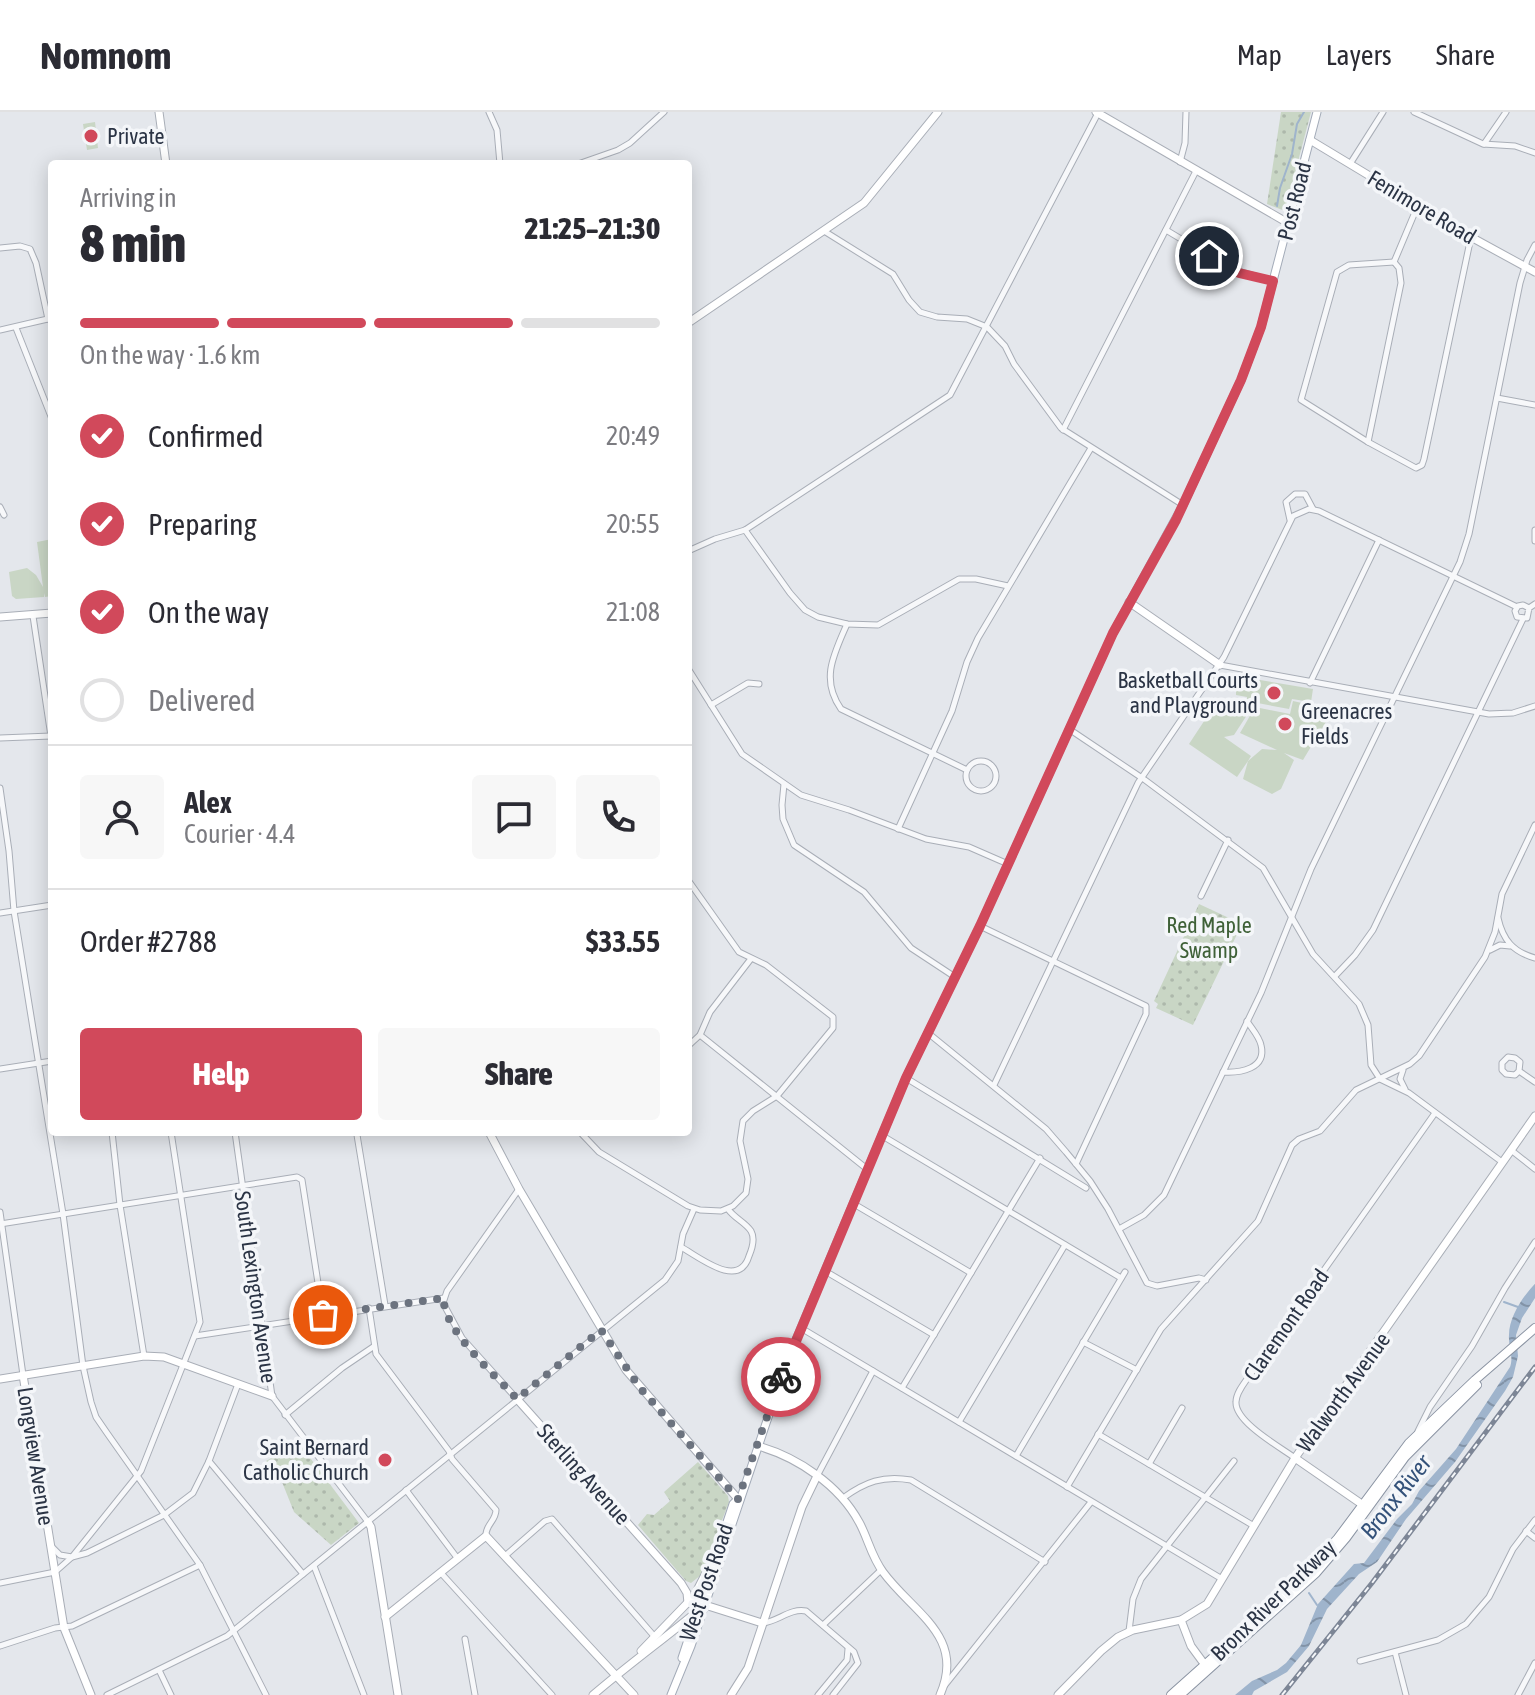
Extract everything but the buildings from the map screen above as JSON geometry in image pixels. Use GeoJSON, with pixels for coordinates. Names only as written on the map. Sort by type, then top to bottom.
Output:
{"type":"FeatureCollection","features":[{"type":"Feature","properties":{"kind":"highway","name":"Bronx River Parkway"},"geometry":{"type":"LineString","coordinates":[[1171,1695],[1309,1571],[1417,1444],[1535,1328]]}},
{"type":"Feature","properties":{"kind":"highway","name":"Bronx River Parkway"},"geometry":{"type":"LineString","coordinates":[[1180,1695],[1310,1579],[1415,1437],[1508,1352],[1535,1335]]}},
{"type":"Feature","properties":{"kind":"street"},"geometry":{"type":"LineString","coordinates":[[159,112],[165,160]]}},
{"type":"Feature","properties":{"kind":"street"},"geometry":{"type":"LineString","coordinates":[[489,112],[497,130],[500,160]]}},
{"type":"Feature","properties":{"kind":"street"},"geometry":{"type":"LineString","coordinates":[[589,160],[630,143],[664,112]]}},
{"type":"Feature","properties":{"kind":"street"},"geometry":{"type":"LineString","coordinates":[[692,320],[864,203],[938,112]]}},
{"type":"Feature","properties":{"kind":"street"},"geometry":{"type":"LineString","coordinates":[[692,549],[745,530],[950,395],[1097,112],[1288,223]]}},
{"type":"Feature","properties":{"kind":"street"},"geometry":{"type":"LineString","coordinates":[[1180,162],[1185,143],[1186,112]]}},
{"type":"Feature","properties":{"kind":"street","name":"Post Road"},"geometry":{"type":"LineString","coordinates":[[929,1032],[1129,602],[1183,505],[1250,361],[1317,112]]}},
{"type":"Feature","properties":{"kind":"street"},"geometry":{"type":"LineString","coordinates":[[1350,164],[1383,112]]}},
{"type":"Feature","properties":{"kind":"street"},"geometry":{"type":"LineString","coordinates":[[1414,112],[1483,144],[1515,146],[1535,153]]}},
{"type":"Feature","properties":{"kind":"street"},"geometry":{"type":"LineString","coordinates":[[1483,144],[1506,112]]}},
{"type":"Feature","properties":{"kind":"street","name":"Fenimore Road"},"geometry":{"type":"LineString","coordinates":[[1310,140],[1535,272]]}},
{"type":"Feature","properties":{"kind":"street"},"geometry":{"type":"LineString","coordinates":[[1063,430],[1196,171]]}},
{"type":"Feature","properties":{"kind":"street"},"geometry":{"type":"LineString","coordinates":[[1394,262],[1418,205]]}},
{"type":"Feature","properties":{"kind":"street"},"geometry":{"type":"LineString","coordinates":[[1166,230],[1231,269],[1273,281]]}},
{"type":"Feature","properties":{"kind":"street"},"geometry":{"type":"LineString","coordinates":[[824,231],[893,274],[912,305],[920,312],[937,317],[967,319],[987,327],[1005,346],[1014,364],[1063,430],[1183,505]]}},
{"type":"Feature","properties":{"kind":"street"},"geometry":{"type":"LineString","coordinates":[[1394,262],[1349,265],[1337,272],[1301,402],[1410,466],[1419,468],[1424,459],[1471,237]]}},
{"type":"Feature","properties":{"kind":"street"},"geometry":{"type":"LineString","coordinates":[[1119,1229],[1152,1210],[1164,1195],[1268,979],[1311,869],[1454,576],[1469,534],[1525,266],[1535,245]]}},
{"type":"Feature","properties":{"kind":"street"},"geometry":{"type":"LineString","coordinates":[[0,248],[20,246],[30,249],[48,311]]}},
{"type":"Feature","properties":{"kind":"street"},"geometry":{"type":"LineString","coordinates":[[1368,442],[1401,283],[1399,268],[1394,262]]}},
{"type":"Feature","properties":{"kind":"street"},"geometry":{"type":"LineString","coordinates":[[0,330],[48,320]]}},
{"type":"Feature","properties":{"kind":"street"},"geometry":{"type":"LineString","coordinates":[[16,328],[48,409]]}},
{"type":"Feature","properties":{"kind":"street"},"geometry":{"type":"LineString","coordinates":[[1497,398],[1535,405]]}},
{"type":"Feature","properties":{"kind":"street"},"geometry":{"type":"LineString","coordinates":[[898,829],[954,707],[972,649],[1091,448]]}},
{"type":"Feature","properties":{"kind":"street"},"geometry":{"type":"LineString","coordinates":[[1290,520],[1286,502],[1295,494],[1305,494],[1313,509]]}},
{"type":"Feature","properties":{"kind":"street"},"geometry":{"type":"LineString","coordinates":[[0,507],[4,515]]}},
{"type":"Feature","properties":{"kind":"street"},"geometry":{"type":"LineString","coordinates":[[994,1085],[1141,778],[1220,665],[1290,520],[1302,510],[1313,509],[1517,607],[1523,605],[1529,608]]}},
{"type":"Feature","properties":{"kind":"street"},"geometry":{"type":"LineString","coordinates":[[745,530],[805,610],[818,617],[847,624],[868,627],[886,622],[954,580],[976,579],[1008,586]]}},
{"type":"Feature","properties":{"kind":"street"},"geometry":{"type":"LineString","coordinates":[[1535,530],[1535,541]]}},
{"type":"Feature","properties":{"kind":"street"},"geometry":{"type":"LineString","coordinates":[[1310,683],[1379,540]]}},
{"type":"Feature","properties":{"kind":"street"},"geometry":{"type":"LineString","coordinates":[[1129,602],[1220,665],[1478,712],[1506,714],[1535,706]]}},
{"type":"Feature","properties":{"kind":"street"},"geometry":{"type":"LineString","coordinates":[[1529,608],[1535,604]]}},
{"type":"Feature","properties":{"kind":"street"},"geometry":{"type":"LineString","coordinates":[[1517,607],[1516,614],[1523,619]]}},
{"type":"Feature","properties":{"kind":"street"},"geometry":{"type":"LineString","coordinates":[[1335,976],[1373,930],[1523,619],[1529,614],[1529,608]]}},
{"type":"Feature","properties":{"kind":"street"},"geometry":{"type":"LineString","coordinates":[[0,617],[48,614]]}},
{"type":"Feature","properties":{"kind":"street"},"geometry":{"type":"LineString","coordinates":[[33,616],[48,711]]}},
{"type":"Feature","properties":{"kind":"street"},"geometry":{"type":"LineString","coordinates":[[847,624],[830,667],[831,690],[837,704],[854,718],[967,770]]}},
{"type":"Feature","properties":{"kind":"street"},"geometry":{"type":"LineString","coordinates":[[692,675],[742,754],[801,795],[934,841],[969,847],[1008,864]]}},
{"type":"Feature","properties":{"kind":"street"},"geometry":{"type":"LineString","coordinates":[[711,705],[748,683],[759,684]]}},
{"type":"Feature","properties":{"kind":"street"},"geometry":{"type":"LineString","coordinates":[[1069,729],[1228,840],[1267,872],[1313,954],[1355,998],[1363,1011],[1369,1032],[1371,1065],[1380,1079],[1409,1093],[1502,1162]]}},
{"type":"Feature","properties":{"kind":"street"},"geometry":{"type":"LineString","coordinates":[[0,738],[48,736]]}},
{"type":"Feature","properties":{"kind":"street"},"geometry":{"type":"LineString","coordinates":[[975,762],[986,762],[994,770],[995,779],[986,789],[977,790],[967,780],[967,770],[975,762]]}},
{"type":"Feature","properties":{"kind":"street"},"geometry":{"type":"LineString","coordinates":[[785,784],[783,819],[794,845],[864,892],[911,948],[956,978]]}},
{"type":"Feature","properties":{"kind":"street"},"geometry":{"type":"LineString","coordinates":[[0,788],[14,911],[48,1120]]}},
{"type":"Feature","properties":{"kind":"street"},"geometry":{"type":"LineString","coordinates":[[1067,1487],[1161,1329],[1258,1221],[1292,1145],[1320,1131],[1356,1090],[1407,1066],[1427,1046],[1487,953],[1495,932],[1502,894],[1534,829]]}},
{"type":"Feature","properties":{"kind":"street"},"geometry":{"type":"LineString","coordinates":[[1201,896],[1228,840]]}},
{"type":"Feature","properties":{"kind":"street"},"geometry":{"type":"LineString","coordinates":[[586,1136],[599,1152],[694,1209],[728,1209],[746,1193],[748,1185],[740,1141],[741,1127],[748,1115],[777,1096],[830,1033],[835,1021],[766,965],[751,960],[734,946],[692,886]]}},
{"type":"Feature","properties":{"kind":"street"},"geometry":{"type":"LineString","coordinates":[[0,913],[48,906]]}},
{"type":"Feature","properties":{"kind":"street"},"geometry":{"type":"LineString","coordinates":[[1497,914],[1501,932],[1511,947]]}},
{"type":"Feature","properties":{"kind":"street"},"geometry":{"type":"LineString","coordinates":[[980,926],[1141,1002],[1147,1009],[1076,1165]]}},
{"type":"Feature","properties":{"kind":"street"},"geometry":{"type":"LineString","coordinates":[[1487,953],[1495,947],[1511,947],[1535,958]]}},
{"type":"Feature","properties":{"kind":"street"},"geometry":{"type":"LineString","coordinates":[[692,1042],[700,1035],[710,1012],[751,960]]}},
{"type":"Feature","properties":{"kind":"street"},"geometry":{"type":"LineString","coordinates":[[1223,1072],[1245,1071],[1260,1059],[1260,1040],[1247,1020]]}},
{"type":"Feature","properties":{"kind":"street"},"geometry":{"type":"LineString","coordinates":[[929,1032],[1046,1129],[1090,1181],[1149,1284],[1157,1286],[1199,1278],[1206,1280]]}},
{"type":"Feature","properties":{"kind":"street","name":"West Post Road"},"geometry":{"type":"LineString","coordinates":[[680,1668],[691,1646],[738,1510],[738,1499],[800,1328],[881,1135],[929,1032]]}},
{"type":"Feature","properties":{"kind":"street"},"geometry":{"type":"LineString","coordinates":[[700,1035],[867,1169]]}},
{"type":"Feature","properties":{"kind":"street"},"geometry":{"type":"LineString","coordinates":[[0,1069],[48,1062]]}},
{"type":"Feature","properties":{"kind":"street"},"geometry":{"type":"LineString","coordinates":[[1407,1066],[1400,1079],[1409,1093]]}},
{"type":"Feature","properties":{"kind":"street"},"geometry":{"type":"LineString","coordinates":[[1519,1071],[1535,1082]]}},
{"type":"Feature","properties":{"kind":"street"},"geometry":{"type":"LineString","coordinates":[[906,1078],[1086,1188]]}},
{"type":"Feature","properties":{"kind":"street","name":"Claremont Road"},"geometry":{"type":"LineString","coordinates":[[1365,1507],[1242,1418],[1236,1408],[1237,1398],[1247,1379],[1435,1113]]}},
{"type":"Feature","properties":{"kind":"street","name":"Walworth Avenue"},"geometry":{"type":"LineString","coordinates":[[1129,1631],[1181,1620],[1203,1607],[1295,1458],[1535,1116]]}},
{"type":"Feature","properties":{"kind":"street"},"geometry":{"type":"LineString","coordinates":[[881,1135],[1123,1275],[1016,1456]]}},
{"type":"Feature","properties":{"kind":"street"},"geometry":{"type":"LineString","coordinates":[[51,1136],[83,1366],[96,1417],[200,1565],[266,1695]]}},
{"type":"Feature","properties":{"kind":"street"},"geometry":{"type":"LineString","coordinates":[[112,1136],[144,1356]]}},
{"type":"Feature","properties":{"kind":"street"},"geometry":{"type":"LineString","coordinates":[[0,1583],[55,1572],[72,1557],[137,1476],[194,1336],[200,1319],[172,1136]]}},
{"type":"Feature","properties":{"kind":"street","name":"South Lexington Avenue"},"geometry":{"type":"LineString","coordinates":[[235,1136],[272,1396],[371,1527],[398,1695]]}},
{"type":"Feature","properties":{"kind":"street"},"geometry":{"type":"LineString","coordinates":[[357,1136],[385,1305]]}},
{"type":"Feature","properties":{"kind":"street"},"geometry":{"type":"LineString","coordinates":[[491,1136],[601,1330],[640,1388],[738,1499]]}},
{"type":"Feature","properties":{"kind":"street"},"geometry":{"type":"LineString","coordinates":[[1511,1150],[1535,1169]]}},
{"type":"Feature","properties":{"kind":"street"},"geometry":{"type":"LineString","coordinates":[[902,1388],[1040,1158]]}},
{"type":"Feature","properties":{"kind":"street"},"geometry":{"type":"LineString","coordinates":[[1,1224],[297,1177],[303,1185],[323,1315]]}},
{"type":"Feature","properties":{"kind":"street"},"geometry":{"type":"LineString","coordinates":[[194,1336],[444,1298],[519,1189]]}},
{"type":"Feature","properties":{"kind":"street"},"geometry":{"type":"LineString","coordinates":[[853,1203],[971,1273]]}},
{"type":"Feature","properties":{"kind":"street"},"geometry":{"type":"LineString","coordinates":[[107,1695],[227,1636],[670,1275],[678,1261],[685,1228],[694,1209]]}},
{"type":"Feature","properties":{"kind":"street"},"geometry":{"type":"LineString","coordinates":[[681,1247],[726,1271],[737,1272],[746,1265],[752,1243],[750,1229],[728,1209]]}},
{"type":"Feature","properties":{"kind":"street","name":"Longview Avenue"},"geometry":{"type":"LineString","coordinates":[[0,1212],[64,1628],[91,1695]]}},
{"type":"Feature","properties":{"kind":"street"},"geometry":{"type":"LineString","coordinates":[[1415,1437],[1430,1407],[1472,1346],[1535,1242]]}},
{"type":"Feature","properties":{"kind":"street"},"geometry":{"type":"LineString","coordinates":[[959,1422],[1066,1244]]}},
{"type":"Feature","properties":{"kind":"street"},"geometry":{"type":"LineString","coordinates":[[824,1271],[934,1335]]}},
{"type":"Feature","properties":{"kind":"street","name":"Sterling Avenue"},"geometry":{"type":"LineString","coordinates":[[444,1298],[446,1312],[462,1338],[681,1583],[688,1595],[688,1603]]}},
{"type":"Feature","properties":{"kind":"street"},"geometry":{"type":"LineString","coordinates":[[369,1308],[376,1354],[452,1459],[496,1510],[486,1529],[486,1536],[634,1695]]}},
{"type":"Feature","properties":{"kind":"street"},"geometry":{"type":"LineString","coordinates":[[800,1328],[1222,1579]]}},
{"type":"Feature","properties":{"kind":"street"},"geometry":{"type":"LineString","coordinates":[[1083,1342],[1108,1352],[1137,1370]]}},
{"type":"Feature","properties":{"kind":"street"},"geometry":{"type":"LineString","coordinates":[[285,1415],[373,1347]]}},
{"type":"Feature","properties":{"kind":"street"},"geometry":{"type":"LineString","coordinates":[[0,1379],[144,1356],[164,1357],[272,1396]]}},
{"type":"Feature","properties":{"kind":"street"},"geometry":{"type":"LineString","coordinates":[[731,1695],[748,1668],[807,1494],[873,1371]]}},
{"type":"Feature","properties":{"kind":"street"},"geometry":{"type":"LineString","coordinates":[[50,1542],[57,1553],[72,1557],[87,1553],[164,1515],[193,1493],[209,1461],[238,1384]]}},
{"type":"Feature","properties":{"kind":"street"},"geometry":{"type":"LineString","coordinates":[[1149,1464],[1182,1408]]}},
{"type":"Feature","properties":{"kind":"street"},"geometry":{"type":"LineString","coordinates":[[1098,1434],[1254,1526]]}},
{"type":"Feature","properties":{"kind":"street"},"geometry":{"type":"LineString","coordinates":[[758,1446],[778,1453],[817,1476],[843,1498],[859,1522],[881,1570],[939,1635],[948,1667],[940,1693]]}},
{"type":"Feature","properties":{"kind":"street"},"geometry":{"type":"LineString","coordinates":[[209,1461],[303,1574]]}},
{"type":"Feature","properties":{"kind":"street"},"geometry":{"type":"LineString","coordinates":[[1058,1695],[1101,1651],[1129,1631],[1137,1588],[1234,1461]]}},
{"type":"Feature","properties":{"kind":"street"},"geometry":{"type":"LineString","coordinates":[[843,1498],[881,1478],[911,1480],[1045,1562]]}},
{"type":"Feature","properties":{"kind":"street"},"geometry":{"type":"LineString","coordinates":[[406,1490],[458,1559]]}},
{"type":"Feature","properties":{"kind":"street","name":"West Post Road"},"geometry":{"type":"LineString","coordinates":[[671,1695],[695,1613],[733,1504],[738,1499]]}},
{"type":"Feature","properties":{"kind":"street"},"geometry":{"type":"LineString","coordinates":[[940,1693],[1092,1502]]}},
{"type":"Feature","properties":{"kind":"street"},"geometry":{"type":"LineString","coordinates":[[505,1556],[545,1521],[552,1519],[654,1636]]}},
{"type":"Feature","properties":{"kind":"street"},"geometry":{"type":"LineString","coordinates":[[1360,1661],[1438,1640],[1473,1618],[1489,1597],[1509,1556],[1535,1520]]}},
{"type":"Feature","properties":{"kind":"street"},"geometry":{"type":"LineString","coordinates":[[1526,1531],[1535,1538]]}},
{"type":"Feature","properties":{"kind":"street"},"geometry":{"type":"LineString","coordinates":[[385,1617],[486,1536]]}},
{"type":"Feature","properties":{"kind":"street"},"geometry":{"type":"LineString","coordinates":[[593,1695],[637,1656],[688,1603],[715,1557]]}},
{"type":"Feature","properties":{"kind":"street"},"geometry":{"type":"LineString","coordinates":[[0,1646],[55,1628],[72,1626],[200,1565]]}},
{"type":"Feature","properties":{"kind":"street"},"geometry":{"type":"LineString","coordinates":[[314,1566],[364,1695]]}},
{"type":"Feature","properties":{"kind":"street"},"geometry":{"type":"LineString","coordinates":[[823,1625],[881,1570]]}},
{"type":"Feature","properties":{"kind":"street"},"geometry":{"type":"LineString","coordinates":[[441,1573],[552,1695]]}},
{"type":"Feature","properties":{"kind":"street"},"geometry":{"type":"LineString","coordinates":[[681,1583],[694,1587],[701,1584]]}},
{"type":"Feature","properties":{"kind":"street"},"geometry":{"type":"LineString","coordinates":[[770,1601],[769,1608],[773,1615],[806,1611],[857,1656],[858,1663],[833,1695]]}},
{"type":"Feature","properties":{"kind":"street"},"geometry":{"type":"LineString","coordinates":[[637,1656],[705,1605],[762,1623],[776,1621],[787,1613]]}},
{"type":"Feature","properties":{"kind":"street"},"geometry":{"type":"LineString","coordinates":[[1181,1620],[1189,1643],[1205,1665]]}},
{"type":"Feature","properties":{"kind":"street"},"geometry":{"type":"LineString","coordinates":[[465,1639],[475,1695]]}},
{"type":"Feature","properties":{"kind":"street"},"geometry":{"type":"LineString","coordinates":[[818,1695],[847,1660],[848,1648]]}},
{"type":"Feature","properties":{"kind":"street"},"geometry":{"type":"LineString","coordinates":[[1395,1652],[1406,1695]]}},
{"type":"Feature","properties":{"kind":"street"},"geometry":{"type":"LineString","coordinates":[[1518,1695],[1535,1663]]}},
{"type":"Feature","properties":{"kind":"street"},"geometry":{"type":"LineString","coordinates":[[159,1670],[171,1695]]}},
{"type":"Feature","properties":{"kind":"green space"},"geometry":{"type":"Polygon","coordinates":[[[1281,112],[1311,112],[1285,211],[1267,204],[1281,112]]]}},
{"type":"Feature","properties":{"kind":"green space","name":"Private"},"geometry":{"type":"Polygon","coordinates":[[[95,122],[98,148],[87,150],[83,124],[95,122]]]}},
{"type":"Feature","properties":{"kind":"green space"},"geometry":{"type":"Polygon","coordinates":[[[48,540],[48,597],[44,593],[44,597],[16,599],[12,596],[9,572],[27,568],[43,587],[37,542],[48,540]]]}},
{"type":"Feature","properties":{"kind":"green space","name":"Basketball Courts and Playground"},"geometry":{"type":"Polygon","coordinates":[[[1224,674],[1313,689],[1311,702],[1292,699],[1289,709],[1247,701],[1247,697],[1236,695],[1236,691],[1221,688],[1224,674]]]}},
{"type":"Feature","properties":{"kind":"green space","name":"Greenacres Fields"},"geometry":{"type":"Polygon","coordinates":[[[1293,701],[1333,710],[1303,760],[1284,753],[1294,760],[1281,789],[1272,794],[1243,779],[1248,761],[1262,749],[1277,750],[1240,733],[1255,707],[1290,714],[1293,701]]]}},
{"type":"Feature","properties":{"kind":"green space"},"geometry":{"type":"Polygon","coordinates":[[[1225,702],[1247,715],[1234,735],[1224,737],[1251,756],[1237,777],[1189,744],[1216,703],[1225,702]]]}},
{"type":"Feature","properties":{"kind":"green space","name":"Red Maple Swamp"},"geometry":{"type":"Polygon","coordinates":[[[1199,904],[1242,924],[1193,1025],[1156,1008],[1158,1004],[1154,1001],[1199,904]]]}},
{"type":"Feature","properties":{"kind":"green space"},"geometry":{"type":"Polygon","coordinates":[[[299,1443],[359,1523],[331,1545],[294,1512],[282,1482],[266,1461],[299,1443]]]}},
{"type":"Feature","properties":{"kind":"green space"},"geometry":{"type":"Polygon","coordinates":[[[698,1462],[728,1496],[729,1502],[701,1575],[691,1583],[638,1525],[647,1514],[654,1515],[670,1501],[664,1492],[698,1462]]]}},
{"type":"Feature","properties":{"kind":"water"},"geometry":{"type":"Polygon","coordinates":[[[1535,1284],[1535,1298],[1522,1318],[1516,1335],[1518,1356],[1513,1377],[1455,1462],[1406,1519],[1377,1562],[1359,1574],[1327,1609],[1309,1646],[1287,1672],[1252,1695],[1235,1695],[1252,1681],[1286,1663],[1301,1645],[1318,1604],[1354,1564],[1364,1563],[1419,1491],[1456,1449],[1510,1367],[1511,1321],[1535,1284]]]}},
{"type":"Feature","properties":{"kind":"waterway"},"geometry":{"type":"LineString","coordinates":[[1277,206],[1297,124],[1304,112]]}},
{"type":"Feature","properties":{"kind":"waterway"},"geometry":{"type":"LineString","coordinates":[[1504,1302],[1518,1307]]}},
{"type":"Feature","properties":{"kind":"waterway"},"geometry":{"type":"LineString","coordinates":[[1309,1593],[1317,1605]]}},
{"type":"Feature","properties":{"kind":"railway"},"geometry":{"type":"LineString","coordinates":[[1282,1695],[1372,1583],[1535,1367]]}},
{"type":"Feature","properties":{"kind":"way so far"},"geometry":{"type":"LineString","coordinates":[[323,1315],[444,1298],[443,1306],[462,1338],[517,1399],[601,1330],[640,1388],[738,1499],[781,1377]]}},
{"type":"Feature","properties":{"kind":"place","name":"Private"},"geometry":{"type":"Point","coordinates":[91,136]}},
{"type":"Feature","properties":{"kind":"place","name":"Basketball Courts and Playground"},"geometry":{"type":"Point","coordinates":[1274,693]}},
{"type":"Feature","properties":{"kind":"place","name":"Greenacres Fields"},"geometry":{"type":"Point","coordinates":[1285,724]}},
{"type":"Feature","properties":{"kind":"place","name":"Saint Bernard Catholic Church"},"geometry":{"type":"Point","coordinates":[385,1460]}},
{"type":"Feature","properties":{"kind":"route"},"geometry":{"type":"LineString","coordinates":[[781,1377],[906,1078],[956,978],[1113,633],[1176,520],[1250,361],[1273,281],[1239,273],[1209,256]]}},
{"type":"Feature","properties":{"kind":"water label","name":"Bronx River"},"geometry":{"type":"Point","coordinates":[1396,1497]}}]}
